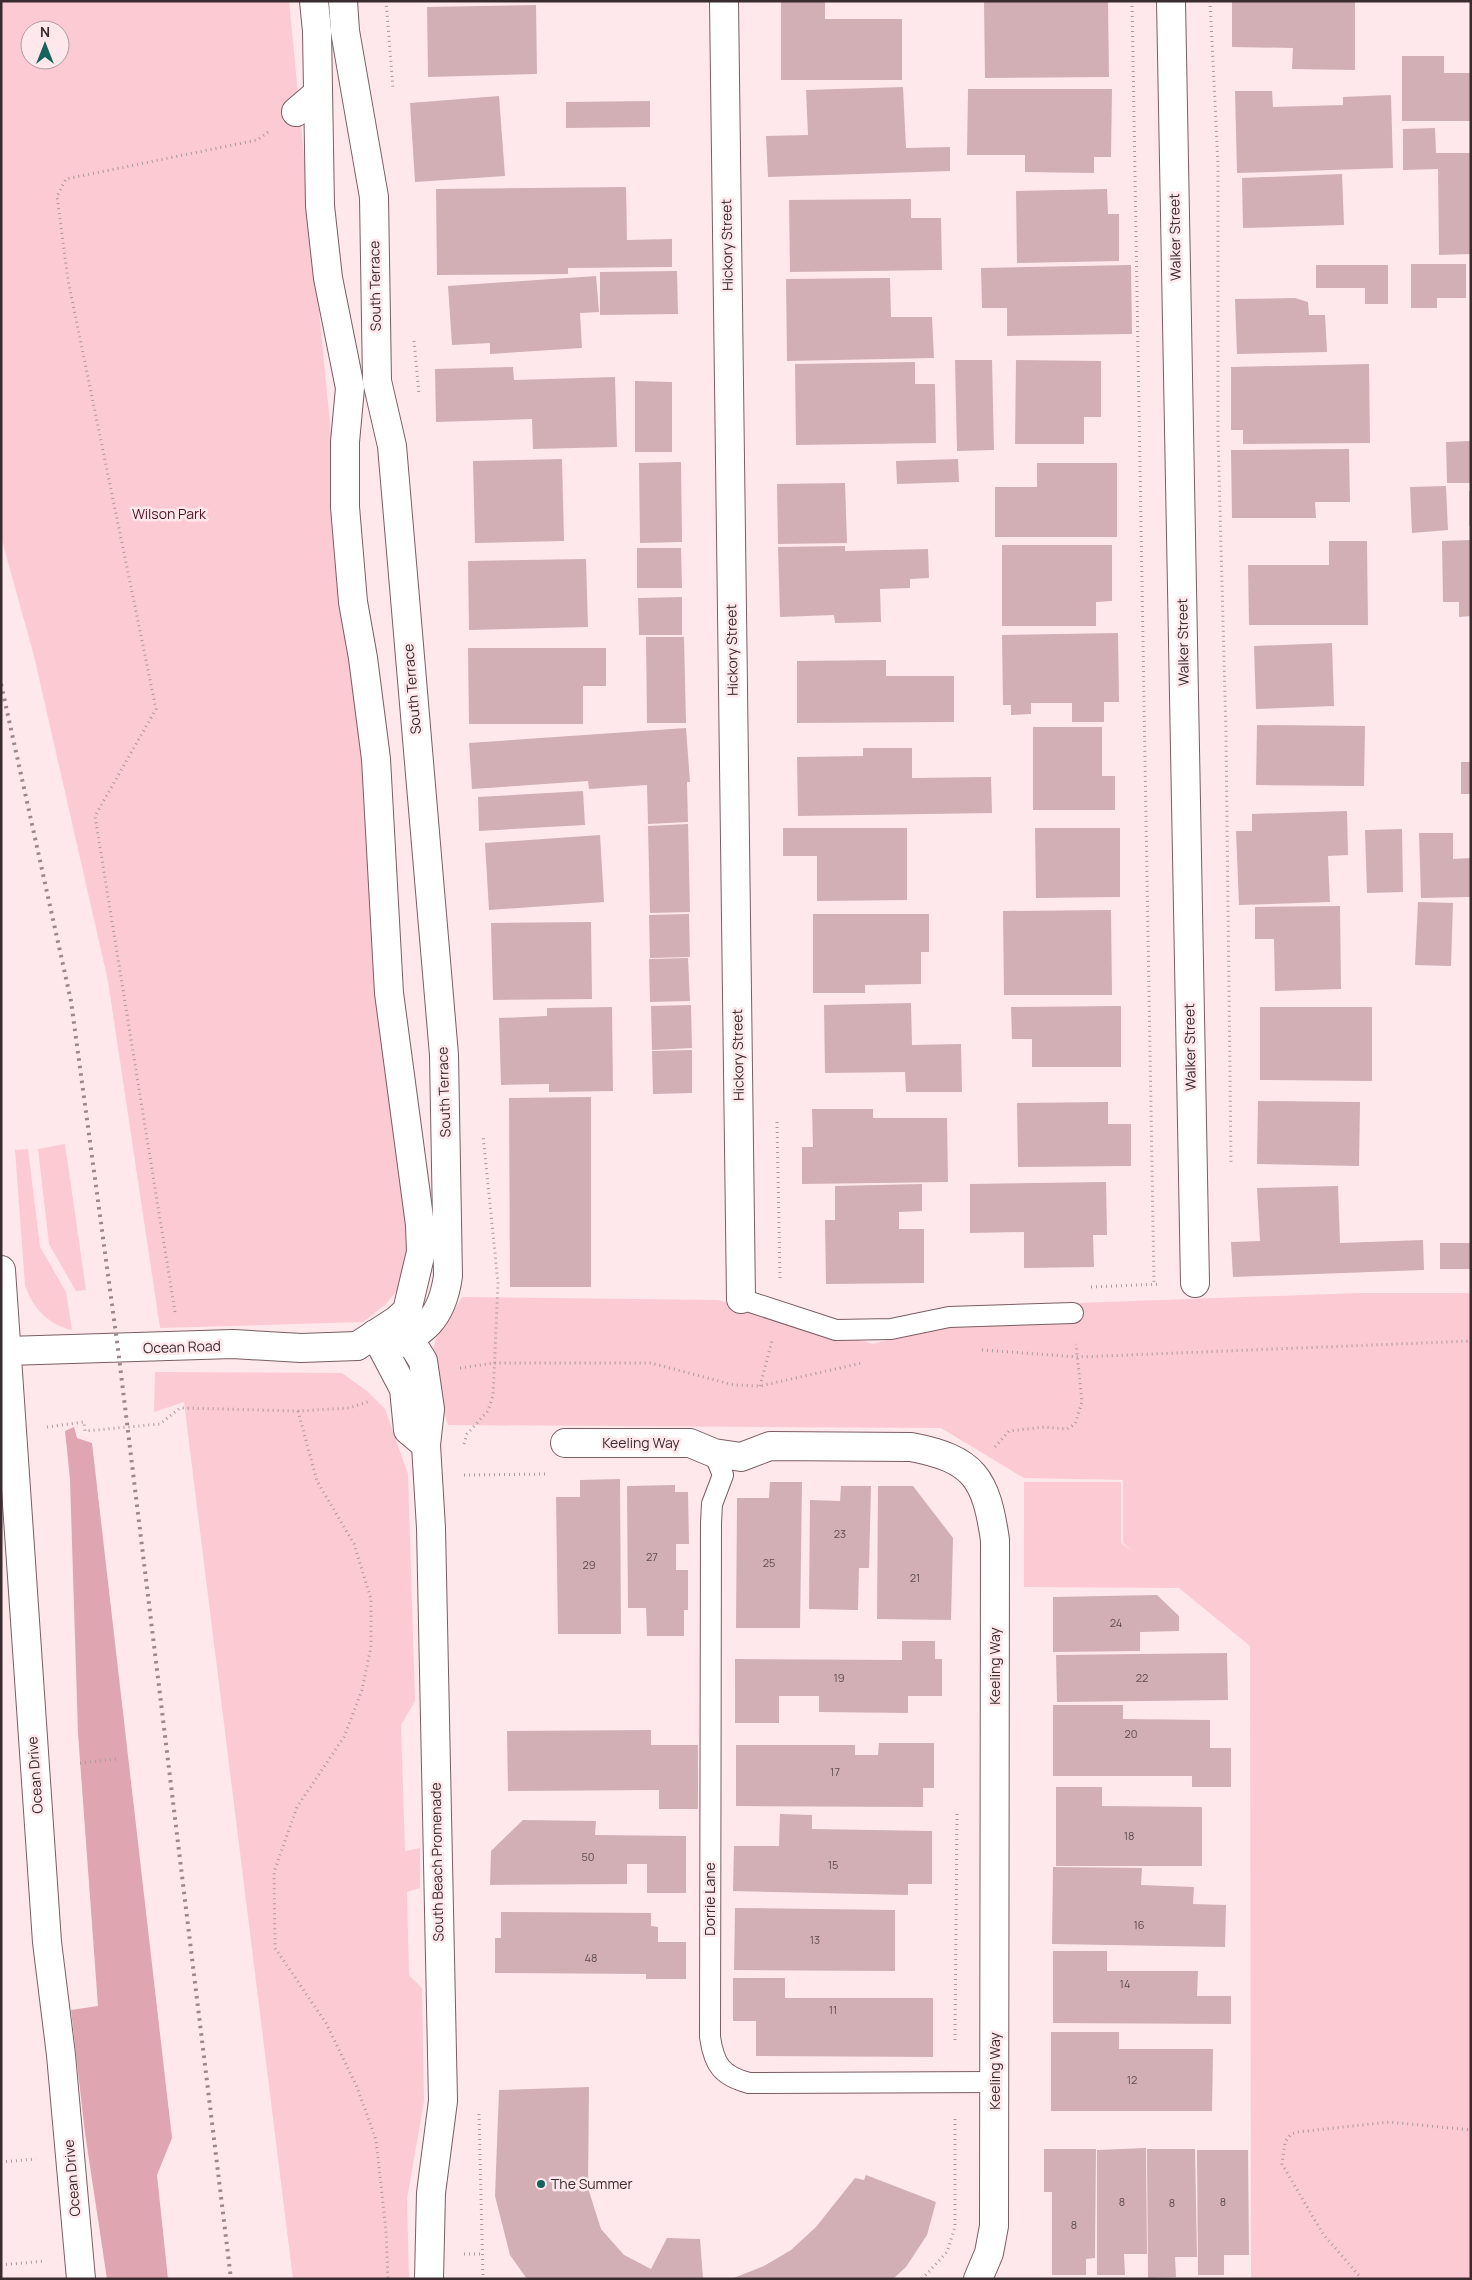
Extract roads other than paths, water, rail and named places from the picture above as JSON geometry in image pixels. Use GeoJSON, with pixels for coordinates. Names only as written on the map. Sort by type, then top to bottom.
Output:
{"type":"FeatureCollection","features":[{"type":"Feature","properties":{"kind":"street"},"geometry":{"type":"LineString","coordinates":[[314,1],[317,31],[320,206],[328,278],[350,388],[345,442],[345,507],[353,602],[363,658],[376,758],[390,993],[420,1225],[421,1252],[407,1311],[385,1338]]}},
{"type":"Feature","properties":{"kind":"street","name":"South Terrace"},"geometry":{"type":"LineString","coordinates":[[343,1],[345,31],[374,198],[377,381],[392,446],[444,1054],[448,1276],[446,1293],[434,1319],[385,1338]]}},
{"type":"Feature","properties":{"kind":"street","name":"Hickory Street"},"geometry":{"type":"LineString","coordinates":[[724,1],[741,1299]]}},
{"type":"Feature","properties":{"kind":"street","name":"Walker Street"},"geometry":{"type":"LineString","coordinates":[[1171,1],[1195,1282]]}},
{"type":"Feature","properties":{"kind":"street"},"geometry":{"type":"LineString","coordinates":[[296,112],[317,94]]}},
{"type":"Feature","properties":{"kind":"street","name":"Ocean Drive"},"geometry":{"type":"LineString","coordinates":[[1,1270],[47,1942],[65,2091],[81,2279]]}},
{"type":"Feature","properties":{"kind":"street","name":"Ocean Road"},"geometry":{"type":"LineString","coordinates":[[8,1351],[233,1344],[301,1348],[385,1338]]}},
{"type":"Feature","properties":{"kind":"street","name":"South Beach Promenade"},"geometry":{"type":"LineString","coordinates":[[385,1338],[423,1361],[414,1382],[430,1409],[426,1445],[431,1528],[436,1846],[443,2100],[431,2193],[429,2279]]}},
{"type":"Feature","properties":{"kind":"street","name":"Keeling Way"},"geometry":{"type":"LineString","coordinates":[[565,1443],[690,1443],[714,1453],[741,1457],[756,1449],[786,1445],[911,1447],[934,1451],[956,1460],[971,1471],[981,1484],[988,1498],[996,1540],[996,2082],[994,2226],[989,2253],[978,2279]]}},
{"type":"Feature","properties":{"kind":"lane"},"geometry":{"type":"LineString","coordinates":[[741,1299],[836,1330],[891,1329],[949,1317],[1073,1313]]}},
{"type":"Feature","properties":{"kind":"lane","name":"Dorrie Lane"},"geometry":{"type":"LineString","coordinates":[[714,1453],[723,1475],[712,1504],[711,1523],[710,2037],[712,2052],[725,2074],[749,2083],[996,2082]]}},
{"type":"Feature","properties":{"kind":"railway"},"geometry":{"type":"LineString","coordinates":[[1,684],[71,1001],[118,1349],[231,2279]]}},
{"type":"Feature","properties":{"kind":"place","name":"The Summer"},"geometry":{"type":"Point","coordinates":[541,2184]}},
{"type":"Feature","properties":{"kind":"park label","name":"Wilson Park"},"geometry":{"type":"Point","coordinates":[169,514]}}]}
